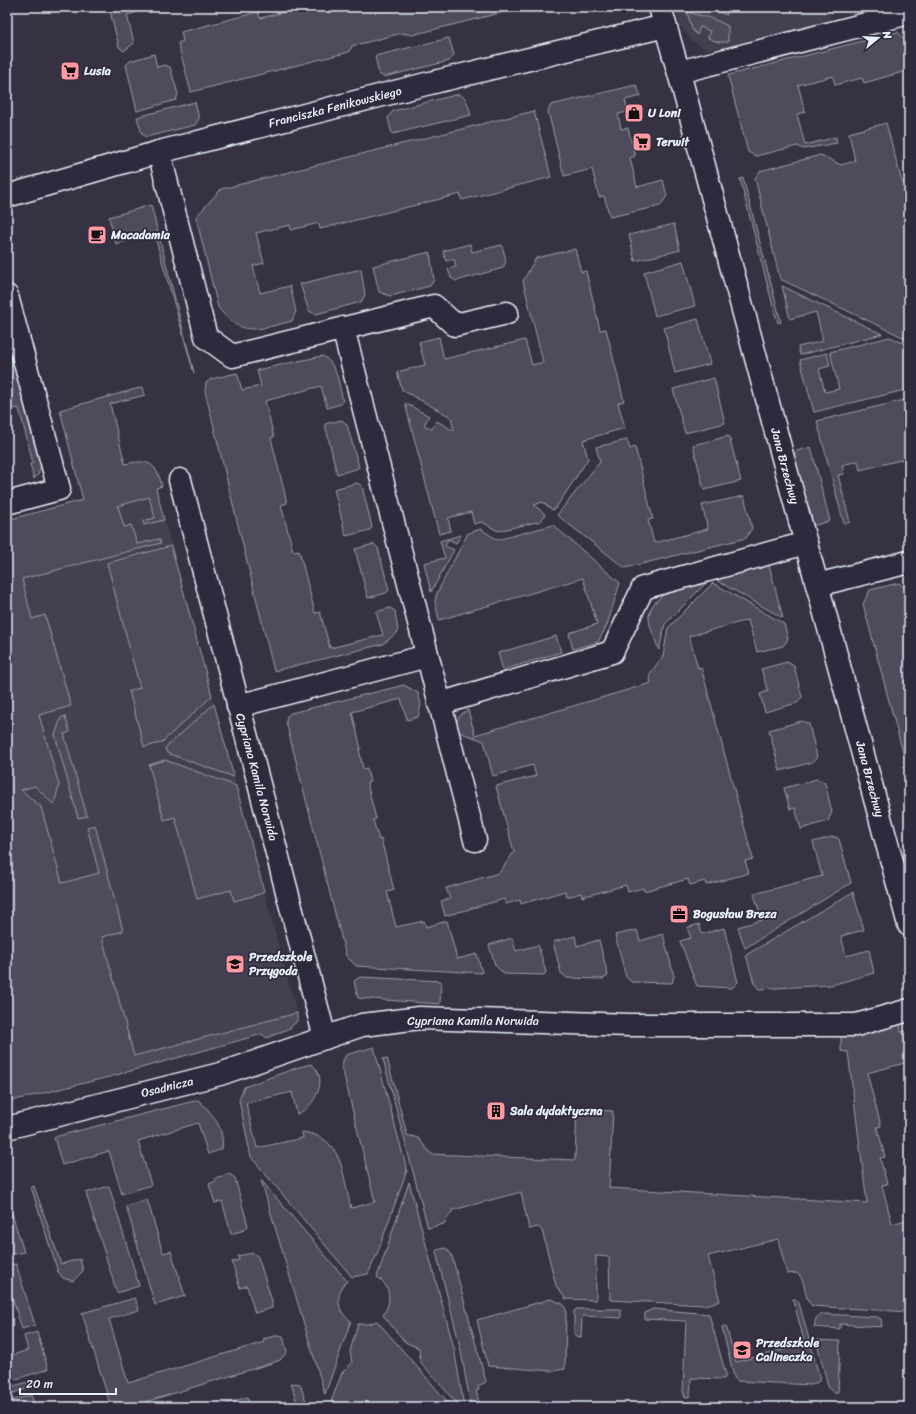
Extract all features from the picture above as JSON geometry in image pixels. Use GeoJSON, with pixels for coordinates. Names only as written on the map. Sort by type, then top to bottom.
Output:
{"type":"FeatureCollection","features":[{"type":"Feature","properties":{"kind":"street"},"geometry":{"type":"LineString","coordinates":[[679,72],[909,13]]}},
{"type":"Feature","properties":{"kind":"street","name":"Jana Brzechwy"},"geometry":{"type":"LineString","coordinates":[[662,16],[679,72],[909,925]]}},
{"type":"Feature","properties":{"kind":"street","name":"Franciszka Fenikowskiego"},"geometry":{"type":"LineString","coordinates":[[7,196],[159,152],[422,85],[662,16]]}},
{"type":"Feature","properties":{"kind":"street"},"geometry":{"type":"LineString","coordinates":[[159,152],[206,337],[232,356],[434,306],[454,324],[507,313]]}},
{"type":"Feature","properties":{"kind":"street"},"geometry":{"type":"LineString","coordinates":[[7,296],[58,489],[7,503]]}},
{"type":"Feature","properties":{"kind":"street"},"geometry":{"type":"LineString","coordinates":[[343,328],[475,840]]}},
{"type":"Feature","properties":{"kind":"street","name":"Cypriana Kamila Norwida"},"geometry":{"type":"LineString","coordinates":[[180,480],[325,1038],[362,1025],[420,1018],[630,1025],[856,1025],[909,1010]]}},
{"type":"Feature","properties":{"kind":"street"},"geometry":{"type":"LineString","coordinates":[[440,704],[612,652],[643,588],[806,543]]}},
{"type":"Feature","properties":{"kind":"street"},"geometry":{"type":"LineString","coordinates":[[817,585],[909,562]]}},
{"type":"Feature","properties":{"kind":"street"},"geometry":{"type":"LineString","coordinates":[[238,706],[427,656]]}},
{"type":"Feature","properties":{"kind":"street","name":"Osadnicza"},"geometry":{"type":"LineString","coordinates":[[7,1128],[220,1074],[325,1038]]}},
{"type":"Feature","properties":{"kind":"shaded area"},"geometry":{"type":"Polygon","coordinates":[[[109,7],[137,7],[138,12],[127,15],[134,43],[124,51],[119,47],[109,7]]]}},
{"type":"Feature","properties":{"kind":"shaded area"},"geometry":{"type":"Polygon","coordinates":[[[288,7],[524,7],[412,35],[402,33],[352,46],[349,52],[191,92],[178,43],[183,41],[181,32],[258,12],[260,18],[289,11],[288,7]]]}},
{"type":"Feature","properties":{"kind":"shaded area"},"geometry":{"type":"Polygon","coordinates":[[[675,7],[827,7],[832,24],[738,49],[706,49],[693,42],[680,26],[675,7]]]}},
{"type":"Feature","properties":{"kind":"shaded area"},"geometry":{"type":"Polygon","coordinates":[[[703,7],[725,7],[727,15],[703,7]]]}},
{"type":"Feature","properties":{"kind":"shaded area"},"geometry":{"type":"Polygon","coordinates":[[[687,12],[711,18],[728,26],[728,42],[718,42],[708,38],[710,31],[700,27],[697,35],[692,29],[687,12]]]}},
{"type":"Feature","properties":{"kind":"shaded area"},"geometry":{"type":"Polygon","coordinates":[[[898,32],[909,45],[909,77],[906,71],[864,83],[862,78],[835,85],[833,76],[798,85],[805,112],[797,114],[805,145],[836,137],[837,143],[803,149],[797,146],[756,156],[748,152],[728,76],[729,75],[898,32]]]}},
{"type":"Feature","properties":{"kind":"shaded area"},"geometry":{"type":"Polygon","coordinates":[[[449,38],[454,55],[449,61],[384,77],[379,74],[375,56],[449,38]]]}},
{"type":"Feature","properties":{"kind":"shaded area"},"geometry":{"type":"Polygon","coordinates":[[[154,54],[157,67],[165,65],[170,67],[178,94],[176,100],[137,111],[126,65],[130,61],[154,54]]]}},
{"type":"Feature","properties":{"kind":"shaded area"},"geometry":{"type":"Polygon","coordinates":[[[636,85],[641,96],[625,100],[628,112],[618,114],[621,129],[628,128],[635,156],[630,158],[637,187],[663,180],[667,196],[660,206],[610,217],[604,196],[599,197],[592,169],[564,176],[548,111],[551,105],[636,85]]]}},
{"type":"Feature","properties":{"kind":"shaded area"},"geometry":{"type":"Polygon","coordinates":[[[459,94],[466,99],[471,115],[392,134],[388,118],[393,111],[459,94]]]}},
{"type":"Feature","properties":{"kind":"shaded area"},"geometry":{"type":"Polygon","coordinates":[[[195,102],[199,119],[195,125],[146,137],[142,134],[137,117],[195,102]]]}},
{"type":"Feature","properties":{"kind":"shaded area"},"geometry":{"type":"Polygon","coordinates":[[[534,111],[551,177],[462,200],[460,194],[320,229],[319,223],[291,230],[290,225],[256,233],[264,263],[253,266],[260,293],[290,286],[296,311],[292,321],[260,329],[243,328],[226,317],[218,307],[196,217],[221,189],[534,111]]]}},
{"type":"Feature","properties":{"kind":"shaded area"},"geometry":{"type":"Polygon","coordinates":[[[886,123],[902,182],[907,182],[909,191],[909,340],[780,279],[755,178],[760,171],[821,155],[841,165],[855,161],[849,133],[886,123]]]}},
{"type":"Feature","properties":{"kind":"shaded area"},"geometry":{"type":"Polygon","coordinates":[[[743,178],[781,322],[778,323],[740,179],[743,178]]]}},
{"type":"Feature","properties":{"kind":"shaded area"},"geometry":{"type":"Polygon","coordinates":[[[151,205],[194,373],[154,233],[116,244],[109,217],[151,205]]]}},
{"type":"Feature","properties":{"kind":"shaded area"},"geometry":{"type":"Polygon","coordinates":[[[674,224],[680,250],[635,261],[629,235],[674,224]]]}},
{"type":"Feature","properties":{"kind":"shaded area"},"geometry":{"type":"Polygon","coordinates":[[[470,244],[472,252],[502,245],[506,261],[503,268],[456,281],[451,278],[448,269],[456,267],[454,259],[446,261],[443,251],[470,244]]]}},
{"type":"Feature","properties":{"kind":"shaded area"},"geometry":{"type":"Polygon","coordinates":[[[575,249],[581,272],[586,271],[600,330],[606,329],[624,401],[618,403],[625,428],[583,440],[588,459],[555,509],[552,510],[543,502],[534,505],[545,514],[541,521],[498,531],[482,522],[474,524],[471,512],[448,518],[451,531],[439,534],[405,403],[429,416],[424,425],[432,429],[437,421],[454,431],[451,417],[402,390],[397,372],[425,365],[419,342],[439,337],[444,359],[525,340],[532,365],[543,362],[523,281],[536,258],[575,249]]]}},
{"type":"Feature","properties":{"kind":"shaded area"},"geometry":{"type":"Polygon","coordinates":[[[430,252],[434,280],[430,286],[390,296],[379,292],[373,266],[430,252]]]}},
{"type":"Feature","properties":{"kind":"shaded area"},"geometry":{"type":"Polygon","coordinates":[[[683,261],[695,306],[655,316],[644,272],[683,261]]]}},
{"type":"Feature","properties":{"kind":"shaded area"},"geometry":{"type":"Polygon","coordinates":[[[361,269],[365,295],[361,302],[316,314],[309,311],[300,284],[361,269]]]}},
{"type":"Feature","properties":{"kind":"shaded area"},"geometry":{"type":"Polygon","coordinates":[[[782,286],[882,334],[800,355],[798,347],[823,341],[816,312],[790,319],[782,286]]]}},
{"type":"Feature","properties":{"kind":"shaded area"},"geometry":{"type":"Polygon","coordinates":[[[698,319],[710,364],[675,373],[664,328],[698,319]]]}},
{"type":"Feature","properties":{"kind":"shaded area"},"geometry":{"type":"Polygon","coordinates":[[[7,337],[41,466],[38,475],[34,479],[30,464],[33,463],[19,408],[11,409],[7,393],[7,383],[12,381],[7,363],[7,337]]]}},
{"type":"Feature","properties":{"kind":"shaded area"},"geometry":{"type":"Polygon","coordinates":[[[890,337],[909,346],[909,389],[814,412],[800,360],[827,353],[830,366],[819,369],[825,392],[839,389],[830,352],[890,337]]]}},
{"type":"Feature","properties":{"kind":"shaded area"},"geometry":{"type":"Polygon","coordinates":[[[322,356],[331,363],[337,375],[343,401],[341,404],[327,408],[321,386],[265,401],[274,437],[271,438],[287,503],[281,505],[293,551],[299,550],[315,613],[320,612],[330,648],[383,635],[376,612],[390,608],[395,611],[398,632],[383,644],[274,671],[205,391],[206,383],[211,379],[237,373],[242,390],[261,386],[257,370],[322,356]]]}},
{"type":"Feature","properties":{"kind":"shaded area"},"geometry":{"type":"Polygon","coordinates":[[[714,378],[725,423],[685,433],[673,389],[714,378]]]}},
{"type":"Feature","properties":{"kind":"shaded area"},"geometry":{"type":"Polygon","coordinates":[[[143,387],[145,395],[110,404],[125,464],[145,462],[150,464],[154,467],[160,478],[162,486],[156,488],[164,520],[144,525],[143,521],[155,518],[149,497],[118,506],[124,527],[131,525],[137,544],[159,539],[161,543],[22,579],[32,619],[45,615],[71,706],[39,715],[59,785],[54,805],[35,786],[21,790],[41,807],[62,883],[99,873],[87,827],[95,825],[123,931],[102,937],[134,1056],[297,1013],[297,1021],[290,1028],[267,1038],[262,1034],[109,1077],[7,1102],[7,520],[83,500],[60,410],[143,387]]]}},
{"type":"Feature","properties":{"kind":"shaded area"},"geometry":{"type":"Polygon","coordinates":[[[909,399],[909,458],[860,470],[858,461],[842,465],[844,474],[838,475],[850,522],[844,524],[817,421],[909,399]]]}},
{"type":"Feature","properties":{"kind":"shaded area"},"geometry":{"type":"Polygon","coordinates":[[[342,420],[347,425],[359,467],[337,474],[325,424],[342,420]]]}},
{"type":"Feature","properties":{"kind":"shaded area"},"geometry":{"type":"Polygon","coordinates":[[[729,436],[741,481],[704,490],[693,445],[729,436]]]}},
{"type":"Feature","properties":{"kind":"shaded area"},"geometry":{"type":"Polygon","coordinates":[[[627,440],[630,449],[635,447],[653,519],[648,520],[654,543],[708,529],[702,505],[744,496],[752,528],[746,538],[625,568],[557,515],[600,462],[596,447],[627,440]]]}},
{"type":"Feature","properties":{"kind":"shaded area"},"geometry":{"type":"Polygon","coordinates":[[[811,447],[830,521],[812,526],[793,455],[797,451],[811,447]]]}},
{"type":"Feature","properties":{"kind":"shaded area"},"geometry":{"type":"Polygon","coordinates":[[[154,481],[297,1013],[7,1090],[7,520],[154,481]]]}},
{"type":"Feature","properties":{"kind":"shaded area"},"geometry":{"type":"Polygon","coordinates":[[[357,483],[362,486],[372,527],[370,530],[346,536],[334,489],[357,483]]]}},
{"type":"Feature","properties":{"kind":"shaded area"},"geometry":{"type":"Polygon","coordinates":[[[553,525],[620,583],[607,625],[598,642],[573,649],[569,633],[597,624],[583,578],[439,620],[435,601],[437,593],[468,533],[481,529],[497,540],[553,525]]]}},
{"type":"Feature","properties":{"kind":"shaded area"},"geometry":{"type":"Polygon","coordinates":[[[461,535],[456,543],[448,539],[445,546],[454,550],[431,592],[424,563],[445,558],[440,541],[461,535]]]}},
{"type":"Feature","properties":{"kind":"shaded area"},"geometry":{"type":"Polygon","coordinates":[[[374,544],[378,548],[389,590],[386,593],[368,598],[355,549],[374,544]]]}},
{"type":"Feature","properties":{"kind":"shaded area"},"geometry":{"type":"Polygon","coordinates":[[[171,546],[212,696],[161,743],[144,747],[129,691],[140,688],[107,563],[171,546]]]}},
{"type":"Feature","properties":{"kind":"shaded area"},"geometry":{"type":"Polygon","coordinates":[[[769,565],[783,618],[714,579],[769,565]]]}},
{"type":"Feature","properties":{"kind":"shaded area"},"geometry":{"type":"Polygon","coordinates":[[[710,579],[665,624],[659,650],[652,633],[649,619],[652,607],[657,600],[664,594],[683,586],[710,579]]]}},
{"type":"Feature","properties":{"kind":"shaded area"},"geometry":{"type":"Polygon","coordinates":[[[713,583],[784,624],[788,639],[783,646],[757,652],[748,620],[689,636],[698,668],[701,667],[753,859],[745,861],[749,873],[706,885],[705,881],[690,885],[688,879],[644,891],[643,888],[628,892],[626,885],[582,897],[581,893],[567,897],[565,891],[521,904],[520,900],[506,904],[504,899],[445,916],[441,901],[450,899],[446,888],[499,873],[514,852],[496,786],[536,776],[533,765],[493,776],[484,741],[456,731],[456,724],[460,716],[468,710],[475,735],[651,683],[649,675],[663,656],[668,628],[713,583]]]}},
{"type":"Feature","properties":{"kind":"shaded area"},"geometry":{"type":"Polygon","coordinates":[[[899,583],[909,592],[909,775],[863,604],[870,590],[899,583]]]}},
{"type":"Feature","properties":{"kind":"shaded area"},"geometry":{"type":"Polygon","coordinates":[[[556,636],[561,652],[503,670],[498,653],[556,636]]]}},
{"type":"Feature","properties":{"kind":"shaded area"},"geometry":{"type":"Polygon","coordinates":[[[787,662],[794,666],[802,697],[797,703],[765,712],[760,694],[768,691],[761,669],[787,662]]]}},
{"type":"Feature","properties":{"kind":"shaded area"},"geometry":{"type":"Polygon","coordinates":[[[404,685],[418,693],[421,705],[418,717],[407,720],[401,699],[352,712],[361,749],[359,749],[363,769],[367,768],[370,782],[367,783],[376,819],[373,820],[379,840],[381,839],[394,890],[387,892],[396,927],[424,921],[426,927],[447,921],[457,959],[477,954],[482,973],[356,966],[346,956],[286,722],[287,716],[291,713],[404,685]]]}},
{"type":"Feature","properties":{"kind":"shaded area"},"geometry":{"type":"Polygon","coordinates":[[[214,704],[234,777],[167,753],[165,748],[214,704]]]}},
{"type":"Feature","properties":{"kind":"shaded area"},"geometry":{"type":"Polygon","coordinates":[[[65,716],[70,732],[64,734],[87,816],[78,818],[55,735],[61,718],[65,716]]]}},
{"type":"Feature","properties":{"kind":"shaded area"},"geometry":{"type":"Polygon","coordinates":[[[802,721],[809,724],[817,757],[813,762],[780,771],[769,730],[802,721]]]}},
{"type":"Feature","properties":{"kind":"shaded area"},"geometry":{"type":"Polygon","coordinates":[[[165,760],[236,786],[264,891],[260,894],[234,901],[231,890],[197,899],[175,817],[164,820],[149,765],[165,760]]]}},
{"type":"Feature","properties":{"kind":"shaded area"},"geometry":{"type":"Polygon","coordinates":[[[817,779],[825,783],[832,812],[828,821],[801,829],[795,808],[790,809],[784,788],[817,779]]]}},
{"type":"Feature","properties":{"kind":"shaded area"},"geometry":{"type":"Polygon","coordinates":[[[832,837],[839,839],[851,883],[745,948],[738,927],[762,920],[754,894],[822,876],[813,842],[832,837]]]}},
{"type":"Feature","properties":{"kind":"shaded area"},"geometry":{"type":"Polygon","coordinates":[[[853,892],[864,930],[841,936],[846,956],[869,950],[874,973],[831,985],[759,989],[754,983],[746,955],[853,892]]]}},
{"type":"Feature","properties":{"kind":"shaded area"},"geometry":{"type":"Polygon","coordinates":[[[699,924],[702,934],[724,928],[738,982],[732,988],[697,986],[680,941],[691,938],[687,928],[699,924]]]}},
{"type":"Feature","properties":{"kind":"shaded area"},"geometry":{"type":"Polygon","coordinates":[[[637,930],[640,941],[663,934],[674,976],[672,983],[631,982],[626,977],[615,935],[637,930]]]}},
{"type":"Feature","properties":{"kind":"shaded area"},"geometry":{"type":"Polygon","coordinates":[[[575,936],[577,946],[599,940],[608,976],[603,979],[567,978],[561,973],[553,942],[575,936]]]}},
{"type":"Feature","properties":{"kind":"shaded area"},"geometry":{"type":"Polygon","coordinates":[[[512,938],[516,951],[538,945],[546,972],[544,975],[504,974],[495,965],[489,945],[512,938]]]}},
{"type":"Feature","properties":{"kind":"shaded area"},"geometry":{"type":"Polygon","coordinates":[[[360,977],[441,981],[440,1004],[358,998],[354,981],[360,977]]]}},
{"type":"Feature","properties":{"kind":"shaded area"},"geometry":{"type":"Polygon","coordinates":[[[900,1021],[901,1032],[909,1031],[909,1062],[867,1073],[881,1126],[877,1127],[885,1157],[880,1158],[887,1184],[882,1185],[892,1224],[909,1219],[909,1312],[812,1306],[807,1298],[804,1284],[800,1276],[797,1273],[787,1274],[778,1239],[708,1256],[720,1301],[704,1305],[610,1300],[609,1257],[596,1256],[596,1300],[566,1299],[556,1286],[542,1230],[538,1227],[529,1229],[521,1192],[453,1210],[444,1224],[428,1228],[383,1059],[387,1058],[407,1135],[418,1138],[431,1154],[575,1160],[577,1109],[613,1111],[609,1188],[867,1203],[848,1052],[841,1051],[841,1037],[854,1035],[900,1021]]]}},
{"type":"Feature","properties":{"kind":"shaded area"},"geometry":{"type":"Polygon","coordinates":[[[374,1047],[407,1170],[377,1254],[368,1274],[352,1277],[251,1157],[239,1100],[244,1087],[311,1064],[317,1070],[320,1084],[314,1099],[304,1111],[297,1114],[292,1092],[246,1103],[257,1148],[303,1138],[302,1132],[316,1135],[326,1141],[334,1149],[339,1159],[343,1170],[351,1208],[375,1202],[342,1067],[346,1055],[374,1047]]]}},
{"type":"Feature","properties":{"kind":"shaded area"},"geometry":{"type":"Polygon","coordinates":[[[198,1100],[213,1116],[220,1128],[222,1135],[222,1149],[208,1154],[198,1123],[138,1141],[151,1185],[122,1194],[109,1151],[62,1165],[54,1137],[198,1100]]]}},
{"type":"Feature","properties":{"kind":"shaded area"},"geometry":{"type":"Polygon","coordinates":[[[229,1174],[235,1178],[248,1226],[244,1230],[231,1234],[222,1201],[215,1203],[209,1184],[216,1181],[215,1178],[229,1174]]]}},
{"type":"Feature","properties":{"kind":"shaded area"},"geometry":{"type":"Polygon","coordinates":[[[261,1180],[347,1281],[340,1291],[339,1302],[342,1312],[351,1321],[325,1394],[261,1180]]]}},
{"type":"Feature","properties":{"kind":"shaded area"},"geometry":{"type":"Polygon","coordinates":[[[409,1182],[454,1348],[464,1407],[460,1407],[423,1365],[420,1360],[419,1348],[405,1342],[383,1315],[388,1305],[389,1294],[382,1280],[377,1277],[409,1182]]]}},
{"type":"Feature","properties":{"kind":"shaded area"},"geometry":{"type":"Polygon","coordinates":[[[34,1186],[61,1264],[80,1259],[83,1271],[73,1281],[63,1278],[58,1272],[31,1187],[34,1186]]]}},
{"type":"Feature","properties":{"kind":"shaded area"},"geometry":{"type":"Polygon","coordinates":[[[109,1186],[139,1286],[117,1293],[86,1193],[109,1186]]]}},
{"type":"Feature","properties":{"kind":"shaded area"},"geometry":{"type":"Polygon","coordinates":[[[7,1198],[24,1252],[16,1254],[7,1254],[7,1198]]]}},
{"type":"Feature","properties":{"kind":"shaded area"},"geometry":{"type":"Polygon","coordinates":[[[147,1199],[163,1253],[171,1251],[185,1296],[155,1305],[126,1206],[147,1199]]]}},
{"type":"Feature","properties":{"kind":"shaded area"},"geometry":{"type":"Polygon","coordinates":[[[445,1248],[452,1256],[486,1382],[478,1386],[479,1390],[476,1391],[480,1407],[471,1407],[460,1346],[436,1252],[437,1250],[445,1248]]]}},
{"type":"Feature","properties":{"kind":"shaded area"},"geometry":{"type":"Polygon","coordinates":[[[253,1253],[258,1257],[272,1301],[272,1308],[255,1313],[247,1286],[240,1288],[232,1262],[239,1260],[238,1256],[253,1253]]]}},
{"type":"Feature","properties":{"kind":"shaded area"},"geometry":{"type":"Polygon","coordinates":[[[16,1264],[35,1325],[22,1329],[10,1290],[7,1291],[7,1266],[16,1264]]]}},
{"type":"Feature","properties":{"kind":"shaded area"},"geometry":{"type":"Polygon","coordinates":[[[135,1298],[139,1310],[109,1319],[128,1383],[264,1342],[263,1339],[275,1336],[283,1336],[287,1352],[280,1360],[272,1363],[129,1407],[111,1407],[82,1313],[135,1298]]]}},
{"type":"Feature","properties":{"kind":"shaded area"},"geometry":{"type":"Polygon","coordinates":[[[551,1299],[563,1304],[566,1310],[565,1369],[552,1371],[488,1366],[477,1320],[551,1299]]]}},
{"type":"Feature","properties":{"kind":"shaded area"},"geometry":{"type":"Polygon","coordinates":[[[793,1299],[799,1303],[820,1379],[818,1382],[811,1385],[737,1381],[734,1377],[722,1327],[726,1326],[736,1362],[805,1344],[793,1299]]]}},
{"type":"Feature","properties":{"kind":"shaded area"},"geometry":{"type":"Polygon","coordinates":[[[577,1309],[619,1309],[621,1310],[621,1318],[582,1316],[581,1337],[576,1336],[574,1334],[574,1311],[577,1309]]]}},
{"type":"Feature","properties":{"kind":"shaded area"},"geometry":{"type":"Polygon","coordinates":[[[653,1309],[709,1314],[726,1375],[724,1379],[691,1378],[690,1396],[685,1398],[683,1391],[686,1321],[645,1319],[645,1313],[653,1309]]]}},
{"type":"Feature","properties":{"kind":"shaded area"},"geometry":{"type":"Polygon","coordinates":[[[823,1314],[877,1317],[881,1319],[882,1327],[840,1324],[840,1329],[814,1327],[816,1318],[823,1314]]]}},
{"type":"Feature","properties":{"kind":"shaded area"},"geometry":{"type":"Polygon","coordinates":[[[377,1321],[452,1407],[329,1407],[342,1373],[352,1363],[350,1351],[358,1324],[369,1324],[377,1321]]]}},
{"type":"Feature","properties":{"kind":"shaded area"},"geometry":{"type":"Polygon","coordinates":[[[37,1332],[48,1369],[7,1382],[7,1357],[28,1350],[24,1336],[37,1332]]]}},
{"type":"Feature","properties":{"kind":"shaded area"},"geometry":{"type":"Polygon","coordinates":[[[816,1340],[840,1341],[838,1392],[835,1393],[829,1389],[816,1340]]]}},
{"type":"Feature","properties":{"kind":"shaded area"},"geometry":{"type":"Polygon","coordinates":[[[28,1382],[29,1388],[7,1395],[7,1388],[28,1382]]]}},
{"type":"Feature","properties":{"kind":"shaded area"},"geometry":{"type":"Polygon","coordinates":[[[291,1383],[300,1384],[308,1407],[298,1407],[291,1383]]]}},
{"type":"Feature","properties":{"kind":"shaded area"},"geometry":{"type":"Polygon","coordinates":[[[31,1395],[35,1407],[7,1407],[7,1402],[31,1395]]]}},
{"type":"Feature","properties":{"kind":"shaded area"},"geometry":{"type":"Polygon","coordinates":[[[247,1397],[250,1407],[216,1407],[247,1397]]]}},
{"type":"Feature","properties":{"kind":"place","name":"Lusia"},"geometry":{"type":"Point","coordinates":[70,71]}},
{"type":"Feature","properties":{"kind":"place","name":"U Loni"},"geometry":{"type":"Point","coordinates":[634,113]}},
{"type":"Feature","properties":{"kind":"place","name":"Terwit"},"geometry":{"type":"Point","coordinates":[642,142]}},
{"type":"Feature","properties":{"kind":"place","name":"Macadamia"},"geometry":{"type":"Point","coordinates":[97,235]}},
{"type":"Feature","properties":{"kind":"place","name":"Bogusław Breza"},"geometry":{"type":"Point","coordinates":[679,914]}},
{"type":"Feature","properties":{"kind":"place","name":"Przedszkole Przygoda"},"geometry":{"type":"Point","coordinates":[235,964]}},
{"type":"Feature","properties":{"kind":"place","name":"Sala dydaktyczna"},"geometry":{"type":"Point","coordinates":[496,1111]}},
{"type":"Feature","properties":{"kind":"place","name":"Przedszkole Calineczka"},"geometry":{"type":"Point","coordinates":[742,1350]}}]}
